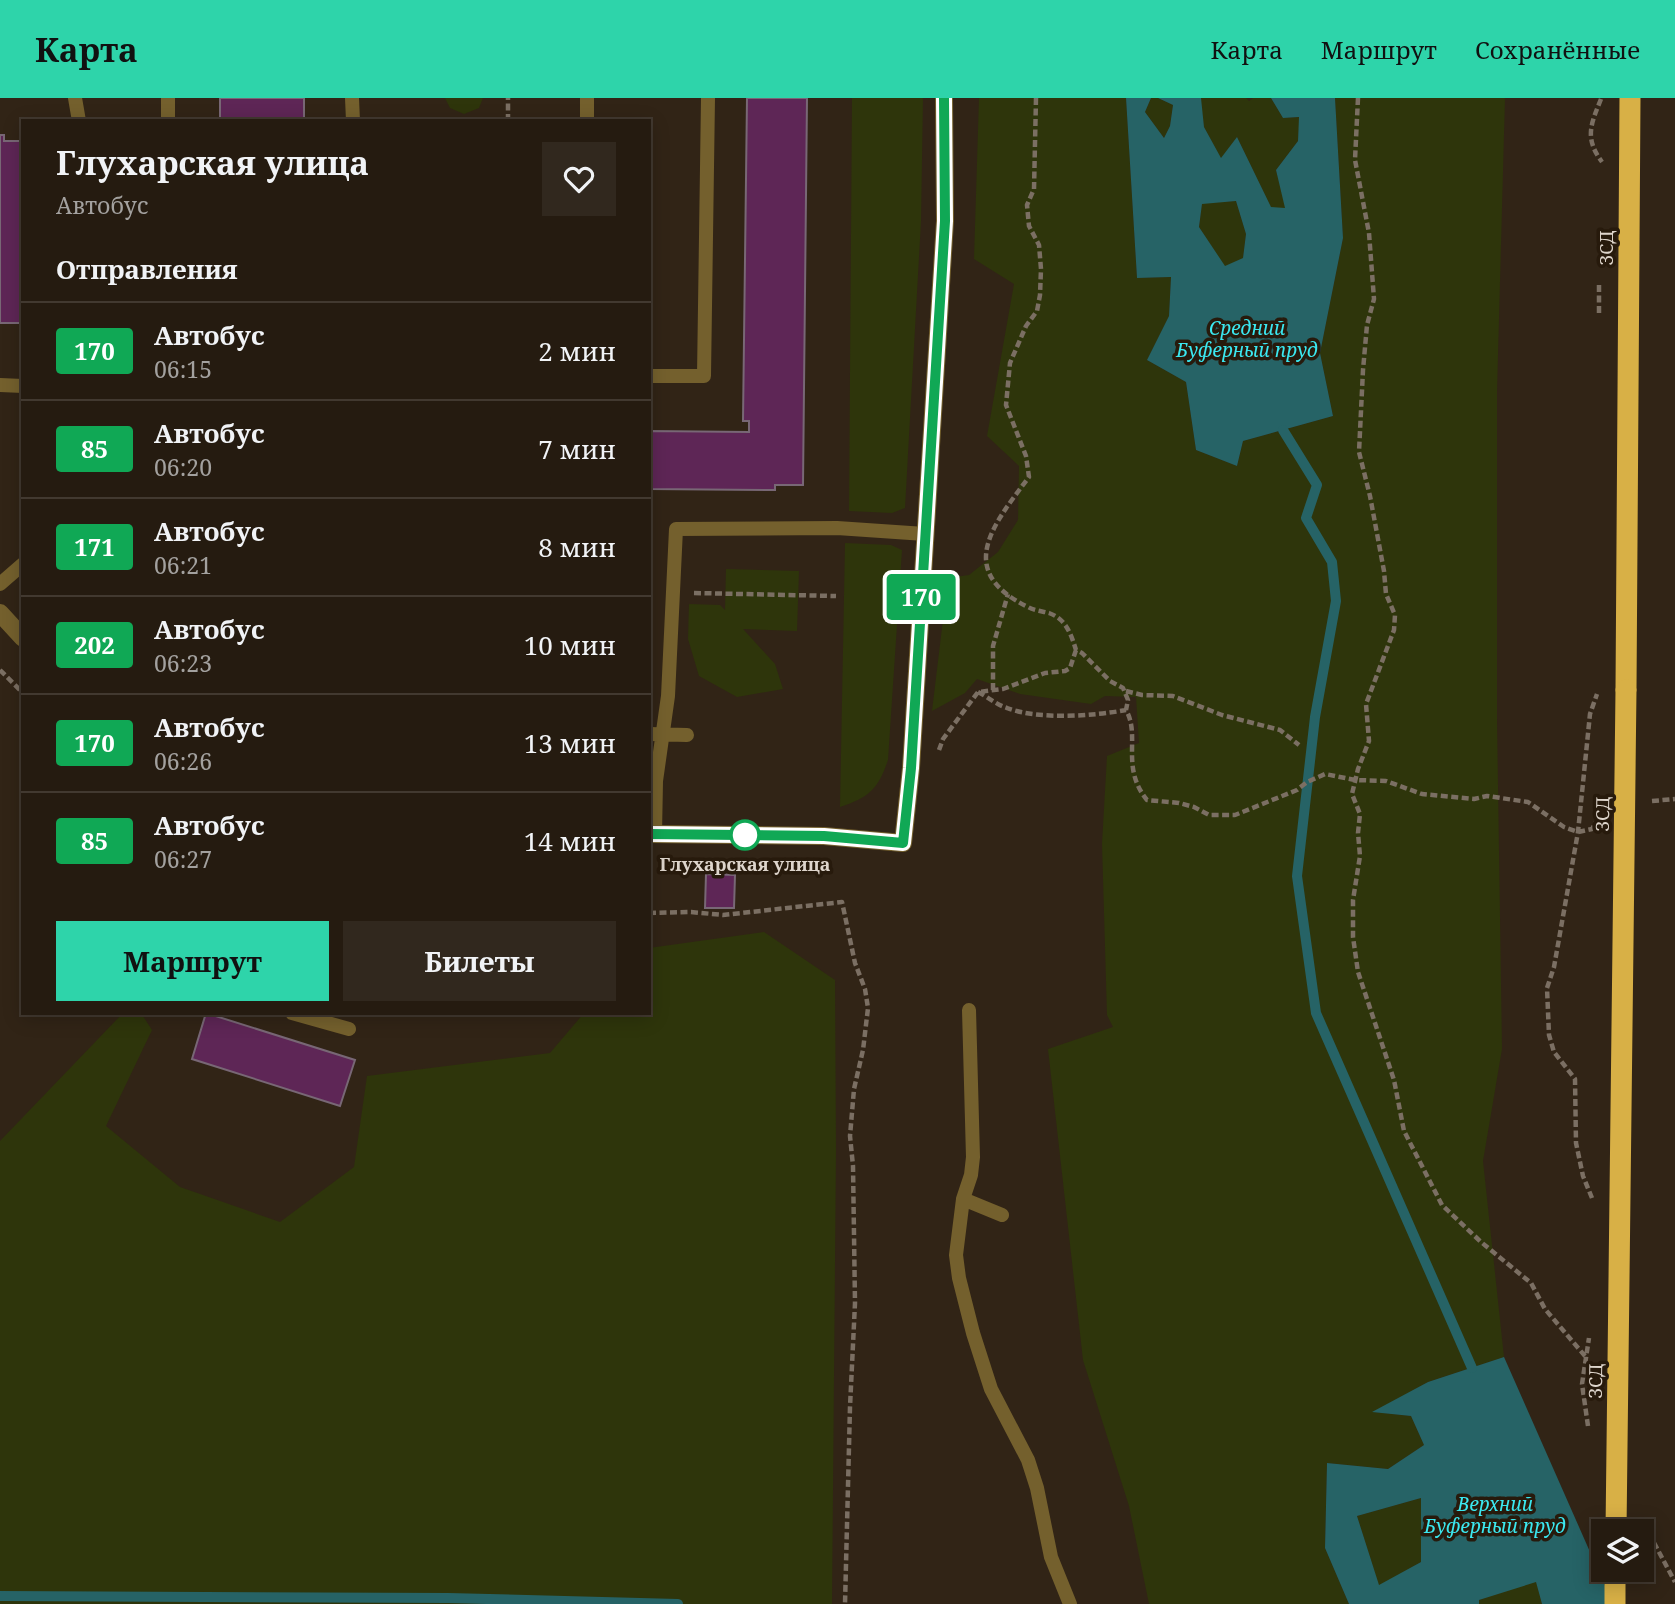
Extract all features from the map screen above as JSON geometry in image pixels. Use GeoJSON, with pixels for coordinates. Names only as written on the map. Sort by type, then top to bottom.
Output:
{"type":"FeatureCollection","features":[{"type":"Feature","properties":{"kind":"highway","name":"ЗСД"},"geometry":{"type":"LineString","coordinates":[[1616,1519],[1630,98]]}},
{"type":"Feature","properties":{"kind":"highway"},"geometry":{"type":"LineString","coordinates":[[1615,1582],[1615,1604]]}},
{"type":"Feature","properties":{"kind":"street"},"geometry":{"type":"LineString","coordinates":[[652,834],[824,836],[903,843],[911,768],[945,221],[944,98]]}},
{"type":"Feature","properties":{"kind":"street"},"geometry":{"type":"LineString","coordinates":[[0,613],[21,636]]}},
{"type":"Feature","properties":{"kind":"lane"},"geometry":{"type":"LineString","coordinates":[[75,98],[79,119]]}},
{"type":"Feature","properties":{"kind":"lane"},"geometry":{"type":"LineString","coordinates":[[168,98],[168,119]]}},
{"type":"Feature","properties":{"kind":"lane"},"geometry":{"type":"LineString","coordinates":[[352,98],[352,119]]}},
{"type":"Feature","properties":{"kind":"lane"},"geometry":{"type":"LineString","coordinates":[[587,98],[587,119]]}},
{"type":"Feature","properties":{"kind":"lane"},"geometry":{"type":"LineString","coordinates":[[651,376],[704,376],[708,98]]}},
{"type":"Feature","properties":{"kind":"lane"},"geometry":{"type":"LineString","coordinates":[[0,386],[21,386]]}},
{"type":"Feature","properties":{"kind":"lane"},"geometry":{"type":"LineString","coordinates":[[652,834],[656,735],[668,696],[676,529],[837,528],[925,534]]}},
{"type":"Feature","properties":{"kind":"lane"},"geometry":{"type":"LineString","coordinates":[[0,584],[21,566]]}},
{"type":"Feature","properties":{"kind":"lane"},"geometry":{"type":"LineString","coordinates":[[656,735],[687,735]]}},
{"type":"Feature","properties":{"kind":"lane"},"geometry":{"type":"LineString","coordinates":[[969,1010],[973,1157],[971,1175],[963,1199],[956,1255],[959,1278],[991,1389],[1031,1470],[1044,1513],[1051,1557],[1070,1604]]}},
{"type":"Feature","properties":{"kind":"lane"},"geometry":{"type":"LineString","coordinates":[[300,1015],[349,1028]]}},
{"type":"Feature","properties":{"kind":"lane"},"geometry":{"type":"LineString","coordinates":[[963,1199],[1003,1214]]}},
{"type":"Feature","properties":{"kind":"path"},"geometry":{"type":"LineString","coordinates":[[508,98],[508,119]]}},
{"type":"Feature","properties":{"kind":"path"},"geometry":{"type":"LineString","coordinates":[[936,758],[943,739],[978,692],[993,690],[1045,673],[1065,671],[1074,660],[1076,650],[1070,632],[1059,618],[1027,607],[991,579],[986,570],[985,550],[998,520],[1029,477],[1026,456],[1006,405],[1010,363],[1026,326],[1037,311],[1040,295],[1039,245],[1029,226],[1027,205],[1034,189],[1036,98]]}},
{"type":"Feature","properties":{"kind":"path"},"geometry":{"type":"LineString","coordinates":[[1358,98],[1355,160],[1369,233],[1374,299],[1367,325],[1359,452],[1370,496],[1386,594],[1395,615],[1394,630],[1366,705],[1369,741],[1355,780],[1353,794],[1360,814],[1360,856],[1353,900],[1353,937],[1358,972],[1394,1080],[1404,1131],[1442,1205],[1481,1242],[1531,1283],[1545,1309],[1585,1356]]}},
{"type":"Feature","properties":{"kind":"path"},"geometry":{"type":"LineString","coordinates":[[673,593],[836,596]]}},
{"type":"Feature","properties":{"kind":"path"},"geometry":{"type":"LineString","coordinates":[[993,690],[993,646],[1008,594]]}},
{"type":"Feature","properties":{"kind":"path"},"geometry":{"type":"LineString","coordinates":[[1076,650],[1125,691],[1142,695],[1173,696],[1222,715],[1280,730],[1299,745]]}},
{"type":"Feature","properties":{"kind":"path"},"geometry":{"type":"LineString","coordinates":[[0,670],[21,692]]}},
{"type":"Feature","properties":{"kind":"path"},"geometry":{"type":"LineString","coordinates":[[1125,691],[1128,700],[1126,710],[1131,719],[1130,759],[1139,789],[1147,800],[1179,803],[1209,815],[1235,815],[1297,790],[1325,774],[1355,780],[1386,781],[1422,794],[1474,799],[1488,796],[1528,802],[1564,827],[1578,832],[1592,829],[1599,816]]}},
{"type":"Feature","properties":{"kind":"path"},"geometry":{"type":"LineString","coordinates":[[978,692],[1007,709],[1035,714],[1094,716],[1126,710]]}},
{"type":"Feature","properties":{"kind":"path"},"geometry":{"type":"LineString","coordinates":[[1647,801],[1675,799]]}},
{"type":"Feature","properties":{"kind":"path"},"geometry":{"type":"LineString","coordinates":[[651,913],[723,915],[842,902],[855,963],[865,989],[867,1008],[863,1050],[854,1088],[850,1136],[853,1166],[855,1303],[845,1604]]}},
{"type":"Feature","properties":{"kind":"green space"},"geometry":{"type":"Polygon","coordinates":[[[445,98],[483,98],[479,108],[464,114],[450,108],[445,98]]]}},
{"type":"Feature","properties":{"kind":"green space"},"geometry":{"type":"Polygon","coordinates":[[[852,98],[923,98],[921,221],[905,508],[892,513],[849,511],[852,98]]]}},
{"type":"Feature","properties":{"kind":"green space"},"geometry":{"type":"Polygon","coordinates":[[[979,98],[1126,98],[1137,278],[1171,277],[1169,316],[1147,360],[1186,382],[1196,450],[1237,466],[1243,441],[1333,416],[1320,353],[1343,238],[1335,98],[1505,98],[1497,392],[1497,719],[1502,1049],[1483,1161],[1504,1357],[1428,1382],[1374,1412],[1411,1416],[1424,1445],[1388,1469],[1327,1463],[1325,1548],[1349,1604],[1149,1604],[1129,1506],[1083,1360],[1048,1049],[1113,1027],[1107,1015],[1102,844],[1107,756],[1139,743],[1136,697],[1105,696],[1091,704],[1020,694],[977,679],[965,693],[932,711],[948,578],[969,575],[998,552],[1018,520],[1019,466],[987,436],[1014,284],[974,259],[979,98]]]}},
{"type":"Feature","properties":{"kind":"green space"},"geometry":{"type":"Polygon","coordinates":[[[1151,98],[1158,98],[1173,105],[1170,126],[1164,138],[1145,112],[1151,98]]]}},
{"type":"Feature","properties":{"kind":"green space"},"geometry":{"type":"Polygon","coordinates":[[[1200,98],[1246,98],[1249,101],[1253,98],[1271,98],[1283,118],[1300,117],[1298,141],[1276,170],[1286,208],[1271,208],[1237,137],[1221,159],[1204,127],[1200,98]]]}},
{"type":"Feature","properties":{"kind":"green space"},"geometry":{"type":"Polygon","coordinates":[[[1236,201],[1246,234],[1243,258],[1225,267],[1199,227],[1202,203],[1236,201]]]}},
{"type":"Feature","properties":{"kind":"green space"},"geometry":{"type":"Polygon","coordinates":[[[845,543],[891,545],[902,550],[888,760],[872,791],[859,800],[840,807],[845,543]]]}},
{"type":"Feature","properties":{"kind":"green space"},"geometry":{"type":"Polygon","coordinates":[[[726,569],[799,571],[797,631],[743,629],[775,664],[783,689],[737,697],[699,676],[688,639],[689,604],[720,605],[725,610],[726,569]]]}},
{"type":"Feature","properties":{"kind":"green space"},"geometry":{"type":"Polygon","coordinates":[[[764,932],[835,980],[832,1604],[0,1604],[0,1141],[121,1015],[142,1015],[152,1030],[106,1126],[180,1187],[280,1222],[354,1167],[367,1076],[550,1053],[582,1015],[651,1015],[651,948],[764,932]]]}},
{"type":"Feature","properties":{"kind":"green space"},"geometry":{"type":"Polygon","coordinates":[[[1421,1498],[1421,1562],[1379,1586],[1357,1516],[1421,1498]]]}},
{"type":"Feature","properties":{"kind":"green space"},"geometry":{"type":"Polygon","coordinates":[[[1536,1581],[1542,1604],[1479,1604],[1479,1600],[1536,1581]]]}},
{"type":"Feature","properties":{"kind":"water","name":"Средний Буферный пруд"},"geometry":{"type":"Polygon","coordinates":[[[1126,98],[1151,98],[1145,112],[1164,138],[1170,126],[1173,105],[1158,98],[1201,98],[1204,127],[1221,158],[1237,137],[1271,207],[1285,208],[1276,170],[1298,141],[1299,117],[1283,118],[1271,98],[1335,98],[1343,238],[1320,353],[1333,416],[1243,441],[1237,466],[1196,450],[1186,382],[1147,360],[1169,316],[1171,277],[1137,278],[1126,98]],[[1236,201],[1202,204],[1199,227],[1225,266],[1243,258],[1246,234],[1236,201]]]}},
{"type":"Feature","properties":{"kind":"water","name":"Верхний Буферный пруд"},"geometry":{"type":"Polygon","coordinates":[[[1504,1357],[1591,1554],[1591,1582],[1603,1582],[1613,1604],[1542,1604],[1536,1582],[1479,1600],[1479,1604],[1349,1604],[1325,1548],[1327,1463],[1388,1469],[1424,1445],[1411,1416],[1372,1412],[1428,1382],[1504,1357]],[[1421,1498],[1357,1516],[1379,1585],[1421,1562],[1421,1498]]]}},
{"type":"Feature","properties":{"kind":"building"},"geometry":{"type":"Polygon","coordinates":[[[220,98],[304,98],[304,119],[220,119],[220,98]]]}},
{"type":"Feature","properties":{"kind":"building"},"geometry":{"type":"Polygon","coordinates":[[[747,98],[807,98],[803,485],[775,485],[775,490],[651,489],[651,431],[749,432],[749,421],[743,421],[747,98]]]}},
{"type":"Feature","properties":{"kind":"building"},"geometry":{"type":"Polygon","coordinates":[[[0,135],[4,135],[4,141],[21,141],[21,323],[0,323],[0,135]]]}},
{"type":"Feature","properties":{"kind":"building"},"geometry":{"type":"Polygon","coordinates":[[[706,874],[735,875],[734,908],[705,908],[706,874]]]}},
{"type":"Feature","properties":{"kind":"building"},"geometry":{"type":"Polygon","coordinates":[[[205,1015],[212,1015],[355,1060],[340,1106],[192,1059],[205,1015]]]}},
{"type":"Feature","properties":{"kind":"waterway"},"geometry":{"type":"LineString","coordinates":[[1283,430],[1317,485],[1306,518],[1332,562],[1336,601],[1315,717],[1297,876],[1316,1013],[1472,1368]]}},
{"type":"Feature","properties":{"kind":"waterway"},"geometry":{"type":"LineString","coordinates":[[0,1596],[448,1598],[678,1604]]}},
{"type":"Feature","properties":{"kind":"bus line","name":"170"},"geometry":{"type":"LineString","coordinates":[[651,834],[824,836],[903,843],[911,768],[945,221],[944,98]]}},
{"type":"Feature","properties":{"kind":"place","name":"Глухарская улица"},"geometry":{"type":"Point","coordinates":[745,835]}}]}
